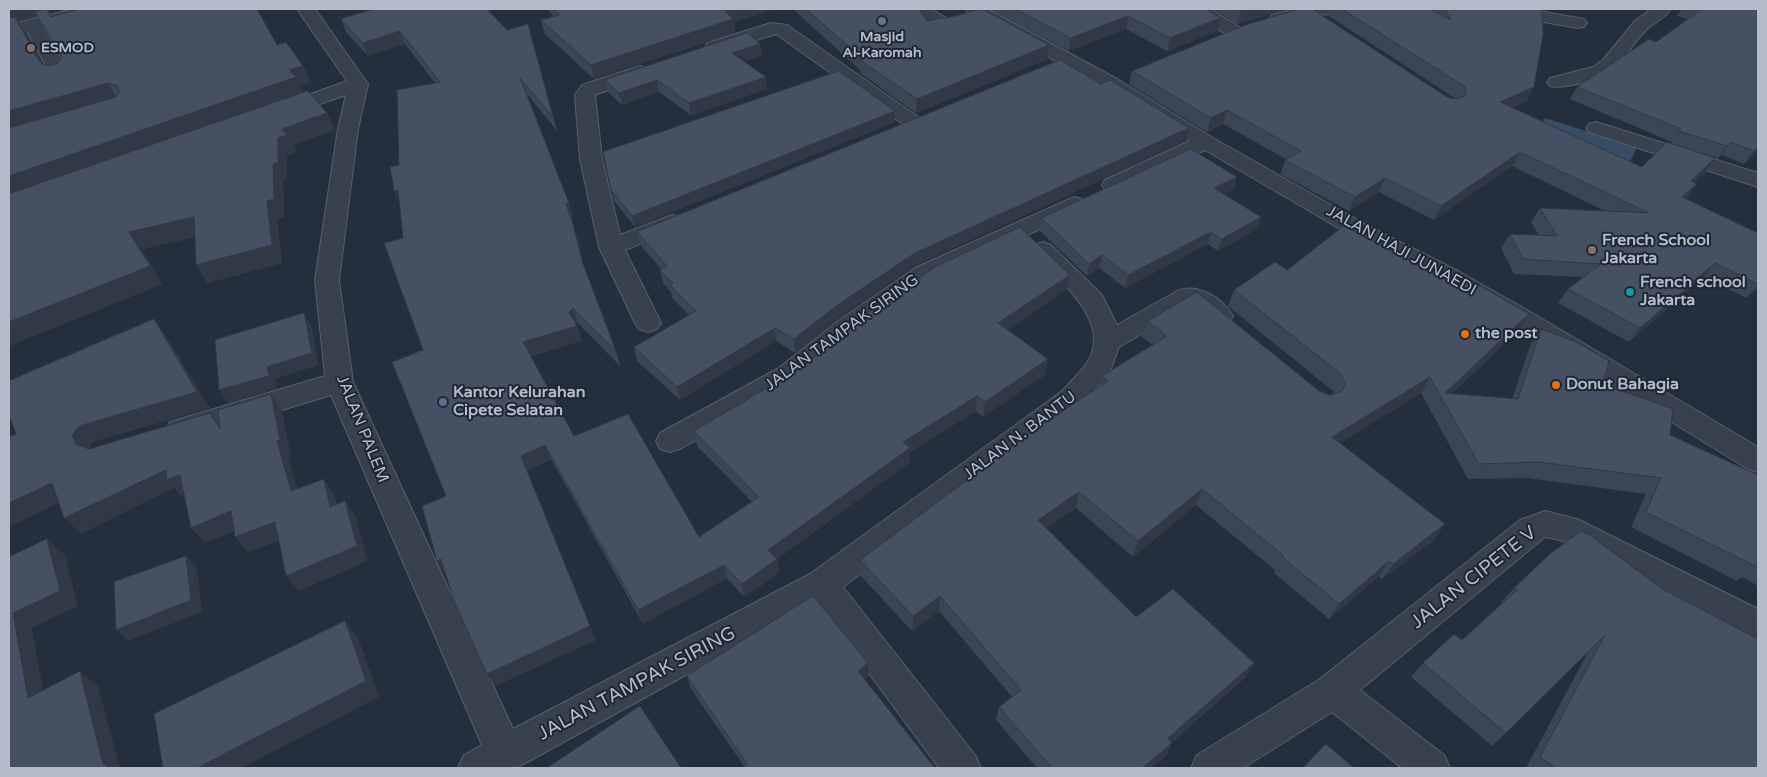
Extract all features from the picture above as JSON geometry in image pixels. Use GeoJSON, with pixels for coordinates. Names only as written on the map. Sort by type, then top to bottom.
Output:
{"type":"FeatureCollection","features":[{"type":"Feature","properties":{"kind":"street"},"geometry":{"type":"LineString","coordinates":[[9,30],[74,11],[93,9]]}},
{"type":"Feature","properties":{"kind":"street"},"geometry":{"type":"LineString","coordinates":[[257,120],[358,84],[306,9]]}},
{"type":"Feature","properties":{"kind":"street"},"geometry":{"type":"LineString","coordinates":[[919,9],[946,25],[979,11]]}},
{"type":"Feature","properties":{"kind":"street"},"geometry":{"type":"LineString","coordinates":[[1198,9],[1236,32]]}},
{"type":"Feature","properties":{"kind":"street"},"geometry":{"type":"LineString","coordinates":[[1498,9],[1578,23]]}},
{"type":"Feature","properties":{"kind":"street"},"geometry":{"type":"LineString","coordinates":[[1557,82],[1583,77],[1600,71],[1610,64],[1641,25],[1662,9]]}},
{"type":"Feature","properties":{"kind":"street","name":"JALAN HAJI JUNAEDI"},"geometry":{"type":"LineString","coordinates":[[979,11],[1067,60],[1118,79],[1206,142],[1362,232],[1449,277],[1573,349],[1586,340],[1733,426],[1734,428],[1724,440],[1757,457]]}},
{"type":"Feature","properties":{"kind":"street"},"geometry":{"type":"LineString","coordinates":[[1217,39],[1306,11],[1331,18]]}},
{"type":"Feature","properties":{"kind":"street"},"geometry":{"type":"LineString","coordinates":[[32,24],[61,75]]}},
{"type":"Feature","properties":{"kind":"street"},"geometry":{"type":"LineString","coordinates":[[696,53],[771,28],[777,28],[783,30],[843,71],[914,124]]}},
{"type":"Feature","properties":{"kind":"street"},"geometry":{"type":"LineString","coordinates":[[1045,70],[1067,60]]}},
{"type":"Feature","properties":{"kind":"street"},"geometry":{"type":"LineString","coordinates":[[648,323],[611,247],[601,155],[585,93],[593,88],[658,66]]}},
{"type":"Feature","properties":{"kind":"street"},"geometry":{"type":"LineString","coordinates":[[815,81],[843,71]]}},
{"type":"Feature","properties":{"kind":"street","name":"JALAN PALEM"},"geometry":{"type":"LineString","coordinates":[[358,84],[348,129],[327,280],[339,382],[491,761]]}},
{"type":"Feature","properties":{"kind":"street"},"geometry":{"type":"LineString","coordinates":[[1596,128],[1758,180]]}},
{"type":"Feature","properties":{"kind":"street","name":"JALAN TAMPAK SIRING"},"geometry":{"type":"LineString","coordinates":[[670,441],[788,375],[809,360],[847,327],[924,274],[1206,142]]}},
{"type":"Feature","properties":{"kind":"street"},"geometry":{"type":"LineString","coordinates":[[611,247],[694,213]]}},
{"type":"Feature","properties":{"kind":"street"},"geometry":{"type":"LineString","coordinates":[[1022,229],[1093,301],[1104,323],[1108,342],[1188,296],[1200,299],[1238,330]]}},
{"type":"Feature","properties":{"kind":"street","name":"JALAN N. BANTU"},"geometry":{"type":"LineString","coordinates":[[822,584],[1071,399],[1099,367],[1108,342]]}},
{"type":"Feature","properties":{"kind":"street"},"geometry":{"type":"LineString","coordinates":[[160,436],[339,382]]}},
{"type":"Feature","properties":{"kind":"street","name":"JALAN CIPETE V"},"geometry":{"type":"LineString","coordinates":[[1210,768],[1332,691],[1531,528],[1545,524],[1566,528],[1758,625]]}},
{"type":"Feature","properties":{"kind":"street"},"geometry":{"type":"LineString","coordinates":[[822,584],[962,768]]}},
{"type":"Feature","properties":{"kind":"street","name":"JALAN TAMPAK SIRING"},"geometry":{"type":"LineString","coordinates":[[491,761],[822,584]]}},
{"type":"Feature","properties":{"kind":"street"},"geometry":{"type":"LineString","coordinates":[[1332,691],[1431,768]]}},
{"type":"Feature","properties":{"kind":"water"},"geometry":{"type":"Polygon","coordinates":[[[1545,118],[1637,147],[1629,164],[1535,133],[1545,118]]]}},
{"type":"Feature","properties":{"kind":"building"},"geometry":{"type":"Polygon","coordinates":[[[47,9],[51,17],[80,9],[257,9],[277,45],[286,42],[303,66],[289,70],[296,77],[9,176],[9,128],[116,97],[120,91],[117,86],[108,83],[9,111],[9,18],[15,17],[38,59],[42,64],[49,66],[58,63],[62,57],[35,12],[47,9]]]}},
{"type":"Feature","properties":{"kind":"building"},"geometry":{"type":"Polygon","coordinates":[[[374,9],[487,9],[507,30],[528,24],[553,117],[520,78],[569,203],[566,204],[582,261],[616,351],[573,308],[569,312],[577,326],[523,342],[574,436],[628,414],[699,537],[759,497],[694,431],[799,369],[857,320],[935,267],[1020,227],[1070,275],[998,323],[1048,359],[985,402],[977,396],[903,442],[910,448],[768,550],[777,559],[742,584],[724,565],[638,610],[545,445],[521,456],[590,626],[487,674],[454,601],[441,559],[437,561],[422,506],[446,496],[392,362],[423,350],[384,243],[403,238],[398,190],[394,191],[390,167],[399,165],[397,90],[440,82],[400,31],[363,43],[341,19],[374,9]]]}},
{"type":"Feature","properties":{"kind":"building"},"geometry":{"type":"Polygon","coordinates":[[[554,9],[733,9],[725,11],[733,19],[591,65],[541,20],[559,15],[554,9]]]}},
{"type":"Feature","properties":{"kind":"building"},"geometry":{"type":"Polygon","coordinates":[[[806,9],[919,9],[927,21],[982,9],[1049,45],[917,99],[860,60],[863,59],[806,9]]]}},
{"type":"Feature","properties":{"kind":"building"},"geometry":{"type":"Polygon","coordinates":[[[1016,9],[1206,9],[1220,18],[1170,38],[1128,16],[1071,38],[1016,9]]]}},
{"type":"Feature","properties":{"kind":"building"},"geometry":{"type":"Polygon","coordinates":[[[1299,9],[1312,9],[1447,97],[1456,99],[1464,96],[1467,91],[1464,86],[1342,9],[1430,9],[1451,20],[1445,9],[1542,9],[1543,35],[1534,87],[1500,102],[1642,167],[1667,142],[1715,158],[1691,181],[1697,184],[1682,197],[1758,233],[1758,284],[1715,263],[1640,328],[1568,289],[1601,264],[1523,259],[1510,234],[1557,236],[1540,208],[1649,213],[1520,152],[1441,206],[1385,178],[1355,197],[1285,160],[1301,151],[1227,110],[1211,118],[1132,71],[1245,25],[1299,9]]]}},
{"type":"Feature","properties":{"kind":"building"},"geometry":{"type":"Polygon","coordinates":[[[1702,9],[1758,9],[1758,147],[1754,151],[1731,142],[1727,146],[1679,131],[1681,129],[1577,87],[1649,39],[1656,42],[1702,9]]]}},
{"type":"Feature","properties":{"kind":"building"},"geometry":{"type":"Polygon","coordinates":[[[747,33],[760,44],[732,53],[766,77],[689,103],[657,80],[619,93],[605,80],[747,33]]]}},
{"type":"Feature","properties":{"kind":"building"},"geometry":{"type":"Polygon","coordinates":[[[1060,60],[1101,84],[1110,80],[1189,128],[915,253],[836,306],[794,339],[775,328],[677,387],[634,347],[696,311],[670,285],[673,283],[660,270],[667,266],[637,232],[1060,60]]]}},
{"type":"Feature","properties":{"kind":"building"},"geometry":{"type":"Polygon","coordinates":[[[839,71],[895,111],[632,216],[611,190],[603,152],[839,71]]]}},
{"type":"Feature","properties":{"kind":"building"},"geometry":{"type":"Polygon","coordinates":[[[308,91],[327,113],[282,129],[287,135],[278,138],[278,163],[273,164],[274,199],[267,201],[272,245],[196,265],[194,217],[129,232],[150,266],[9,322],[9,194],[308,91]]]}},
{"type":"Feature","properties":{"kind":"building"},"geometry":{"type":"Polygon","coordinates":[[[1191,149],[1237,177],[1214,188],[1261,217],[1222,239],[1211,232],[1128,275],[1102,255],[1089,264],[1042,218],[1191,149]]]}},
{"type":"Feature","properties":{"kind":"building"},"geometry":{"type":"Polygon","coordinates":[[[1344,226],[1459,287],[1468,279],[1529,314],[1445,393],[1518,399],[1541,329],[1576,342],[1609,361],[1603,384],[1673,409],[1670,435],[1758,475],[1758,561],[1755,566],[1646,512],[1661,478],[1539,462],[1479,464],[1430,377],[1332,437],[1445,524],[1393,564],[1389,561],[1339,604],[1202,489],[1138,541],[1079,492],[1038,520],[1136,617],[1173,589],[1254,663],[1168,738],[1172,743],[1142,768],[1052,768],[999,707],[1021,690],[940,596],[913,616],[860,560],[1035,429],[1108,381],[1102,376],[1167,336],[1147,321],[1197,292],[1319,391],[1329,395],[1341,392],[1346,384],[1341,374],[1234,290],[1275,262],[1287,270],[1344,226]]]}},
{"type":"Feature","properties":{"kind":"building"},"geometry":{"type":"Polygon","coordinates":[[[304,313],[312,353],[267,367],[269,376],[219,390],[215,340],[304,313]]]}},
{"type":"Feature","properties":{"kind":"building"},"geometry":{"type":"Polygon","coordinates":[[[154,319],[197,392],[79,426],[72,435],[77,445],[89,449],[210,413],[220,429],[218,410],[271,394],[280,440],[277,441],[291,491],[324,479],[330,507],[345,501],[357,546],[286,576],[275,522],[235,537],[231,511],[191,528],[180,475],[167,480],[166,470],[64,518],[52,483],[9,503],[9,437],[16,434],[9,415],[9,381],[154,319]]]}},
{"type":"Feature","properties":{"kind":"building"},"geometry":{"type":"Polygon","coordinates":[[[1581,531],[1591,536],[1661,588],[1758,639],[1758,768],[1556,768],[1540,757],[1605,635],[1506,733],[1423,663],[1454,634],[1462,640],[1517,590],[1514,588],[1550,554],[1581,531]]]}},
{"type":"Feature","properties":{"kind":"building"},"geometry":{"type":"Polygon","coordinates":[[[47,539],[60,591],[13,613],[28,698],[80,671],[103,764],[106,764],[107,768],[9,768],[9,557],[47,539]]]}},
{"type":"Feature","properties":{"kind":"building"},"geometry":{"type":"Polygon","coordinates":[[[186,556],[191,600],[116,630],[114,582],[186,556]]]}},
{"type":"Feature","properties":{"kind":"building"},"geometry":{"type":"Polygon","coordinates":[[[813,596],[868,663],[858,671],[935,768],[741,768],[747,764],[687,676],[813,596]]]}},
{"type":"Feature","properties":{"kind":"building"},"geometry":{"type":"Polygon","coordinates":[[[345,621],[366,681],[197,768],[163,768],[154,714],[345,621]]]}},
{"type":"Feature","properties":{"kind":"building"},"geometry":{"type":"Polygon","coordinates":[[[640,706],[681,768],[547,768],[640,706]]]}},
{"type":"Feature","properties":{"kind":"building"},"geometry":{"type":"Polygon","coordinates":[[[1326,744],[1354,768],[1303,768],[1326,744]]]}},
{"type":"Feature","properties":{"kind":"place","name":"Masjid Al-Karomah"},"geometry":{"type":"Point","coordinates":[882,21]}},
{"type":"Feature","properties":{"kind":"place","name":"ESMOD"},"geometry":{"type":"Point","coordinates":[31,48]}},
{"type":"Feature","properties":{"kind":"place","name":"French School Jakarta"},"geometry":{"type":"Point","coordinates":[1592,250]}},
{"type":"Feature","properties":{"kind":"place","name":"French school Jakarta"},"geometry":{"type":"Point","coordinates":[1630,292]}},
{"type":"Feature","properties":{"kind":"place","name":"the post"},"geometry":{"type":"Point","coordinates":[1465,334]}},
{"type":"Feature","properties":{"kind":"place","name":"Donut Bahagia"},"geometry":{"type":"Point","coordinates":[1556,385]}},
{"type":"Feature","properties":{"kind":"place","name":"Kantor Kelurahan Cipete Selatan"},"geometry":{"type":"Point","coordinates":[443,402]}}]}
